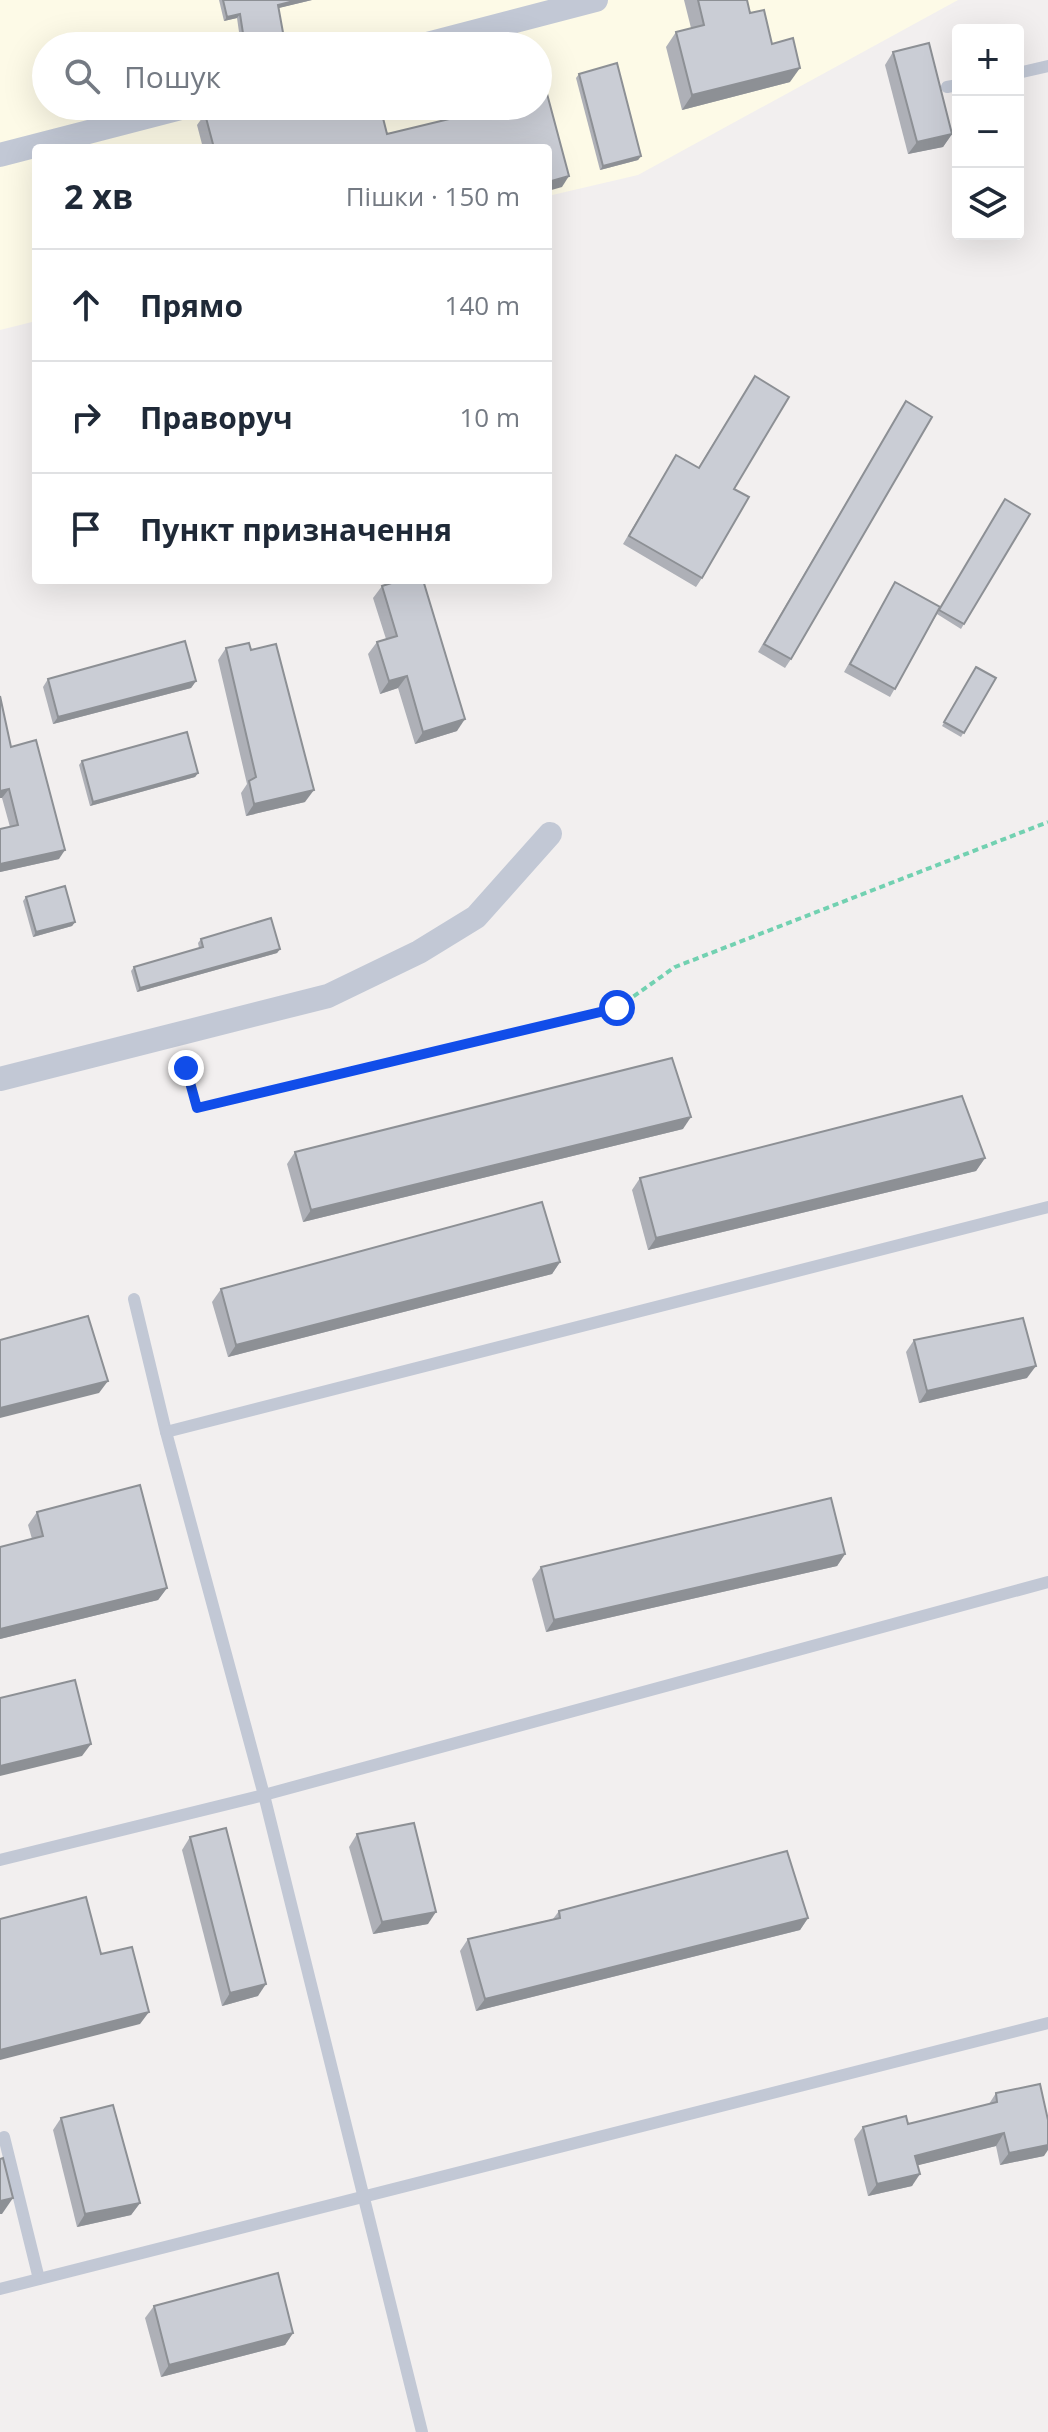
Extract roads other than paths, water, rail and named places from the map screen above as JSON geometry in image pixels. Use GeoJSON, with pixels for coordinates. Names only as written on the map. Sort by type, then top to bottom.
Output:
{"type":"FeatureCollection","features":[{"type":"Feature","properties":{"kind":"street"},"geometry":{"type":"LineString","coordinates":[[473,32],[596,0]]}},
{"type":"Feature","properties":{"kind":"street"},"geometry":{"type":"LineString","coordinates":[[49,144],[137,120]]}},
{"type":"Feature","properties":{"kind":"street"},"geometry":{"type":"LineString","coordinates":[[0,155],[32,148]]}},
{"type":"Feature","properties":{"kind":"street"},"geometry":{"type":"LineString","coordinates":[[0,1079],[328,996],[419,952],[476,917],[550,834]]}},
{"type":"Feature","properties":{"kind":"lane"},"geometry":{"type":"LineString","coordinates":[[1024,72],[1048,66]]}},
{"type":"Feature","properties":{"kind":"lane"},"geometry":{"type":"LineString","coordinates":[[166,1432],[1048,1207]]}},
{"type":"Feature","properties":{"kind":"lane"},"geometry":{"type":"LineString","coordinates":[[134,1299],[166,1432],[264,1795],[422,2432]]}},
{"type":"Feature","properties":{"kind":"lane"},"geometry":{"type":"LineString","coordinates":[[0,1860],[264,1795],[1048,1582]]}},
{"type":"Feature","properties":{"kind":"lane"},"geometry":{"type":"LineString","coordinates":[[0,2289],[1048,2023]]}},
{"type":"Feature","properties":{"kind":"lane"},"geometry":{"type":"LineString","coordinates":[[4,2137],[39,2279]]}}]}
